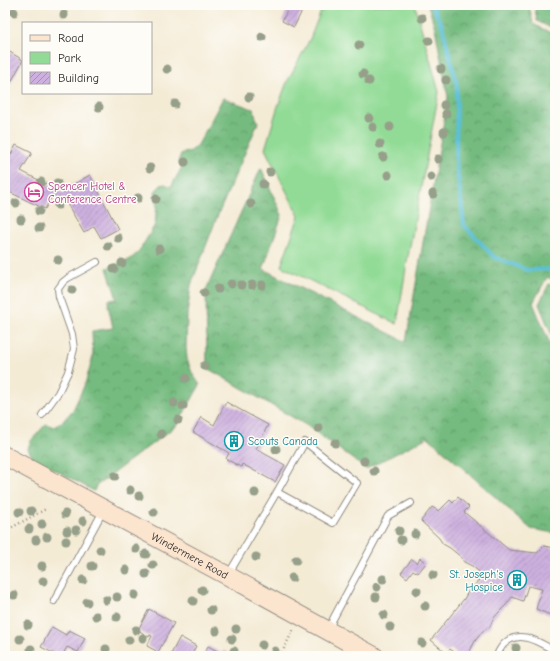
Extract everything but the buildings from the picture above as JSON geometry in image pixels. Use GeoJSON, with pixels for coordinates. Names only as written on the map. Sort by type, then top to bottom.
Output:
{"type":"FeatureCollection","features":[{"type":"Feature","properties":{"kind":"main road","name":"Windermere Road"},"geometry":{"type":"LineString","coordinates":[[5,456],[374,656]]}},
{"type":"Feature","properties":{"kind":"lane"},"geometry":{"type":"LineString","coordinates":[[42,415],[58,393],[68,372],[74,350],[72,334],[59,297],[58,289],[68,278],[97,262]]}},
{"type":"Feature","properties":{"kind":"lane"},"geometry":{"type":"LineString","coordinates":[[228,576],[305,442],[357,483],[333,523],[277,492]]}},
{"type":"Feature","properties":{"kind":"lane"},"geometry":{"type":"LineString","coordinates":[[329,631],[333,619],[388,516],[411,503]]}},
{"type":"Feature","properties":{"kind":"lane"},"geometry":{"type":"LineString","coordinates":[[54,601],[104,509]]}},
{"type":"Feature","properties":{"kind":"lane"},"geometry":{"type":"LineString","coordinates":[[497,656],[498,651],[508,639],[521,636],[532,639],[555,651]]}},
{"type":"Feature","properties":{"kind":"path"},"geometry":{"type":"LineString","coordinates":[[5,531],[46,509]]}},
{"type":"Feature","properties":{"kind":"path"},"geometry":{"type":"LineString","coordinates":[[280,656],[301,616]]}},
{"type":"Feature","properties":{"kind":"green space"},"geometry":{"type":"Polygon","coordinates":[[[329,5],[415,5],[439,92],[407,262],[397,324],[281,266],[299,216],[265,149],[287,82],[310,39],[320,13],[329,5]]]}},
{"type":"Feature","properties":{"kind":"green space"},"geometry":{"type":"Polygon","coordinates":[[[428,5],[529,5],[533,24],[555,35],[555,281],[547,277],[533,303],[555,356],[555,533],[531,529],[428,437],[366,469],[306,425],[207,368],[206,290],[261,168],[282,215],[263,269],[406,342],[448,97],[435,28],[428,5]]]}},
{"type":"Feature","properties":{"kind":"green space"},"geometry":{"type":"Polygon","coordinates":[[[534,5],[555,5],[555,30],[537,21],[534,5]]]}},
{"type":"Feature","properties":{"kind":"green space"},"geometry":{"type":"Polygon","coordinates":[[[223,98],[253,109],[258,123],[217,217],[191,285],[187,315],[186,348],[187,359],[192,373],[200,385],[177,425],[96,486],[94,491],[33,458],[28,449],[30,442],[46,424],[54,427],[63,421],[73,410],[85,384],[93,357],[92,331],[113,328],[108,305],[109,300],[117,299],[107,268],[129,260],[138,253],[155,225],[157,203],[155,193],[157,189],[161,185],[165,184],[171,187],[182,167],[178,162],[181,154],[191,151],[198,145],[223,98]]]}},
{"type":"Feature","properties":{"kind":"green space"},"geometry":{"type":"Polygon","coordinates":[[[549,284],[555,287],[555,343],[539,304],[549,284]]]}},
{"type":"Feature","properties":{"kind":"waterway"},"geometry":{"type":"LineString","coordinates":[[432,5],[442,25],[457,85],[456,160],[464,225],[494,257],[527,270],[555,269]]}},
{"type":"Feature","properties":{"kind":"place","name":"Spencer Hotel & Conference Centre"},"geometry":{"type":"Point","coordinates":[34,192]}},
{"type":"Feature","properties":{"kind":"place","name":"Scouts Canada"},"geometry":{"type":"Point","coordinates":[234,441]}},
{"type":"Feature","properties":{"kind":"place","name":"St. Joseph's Hospice"},"geometry":{"type":"Point","coordinates":[517,580]}}]}
